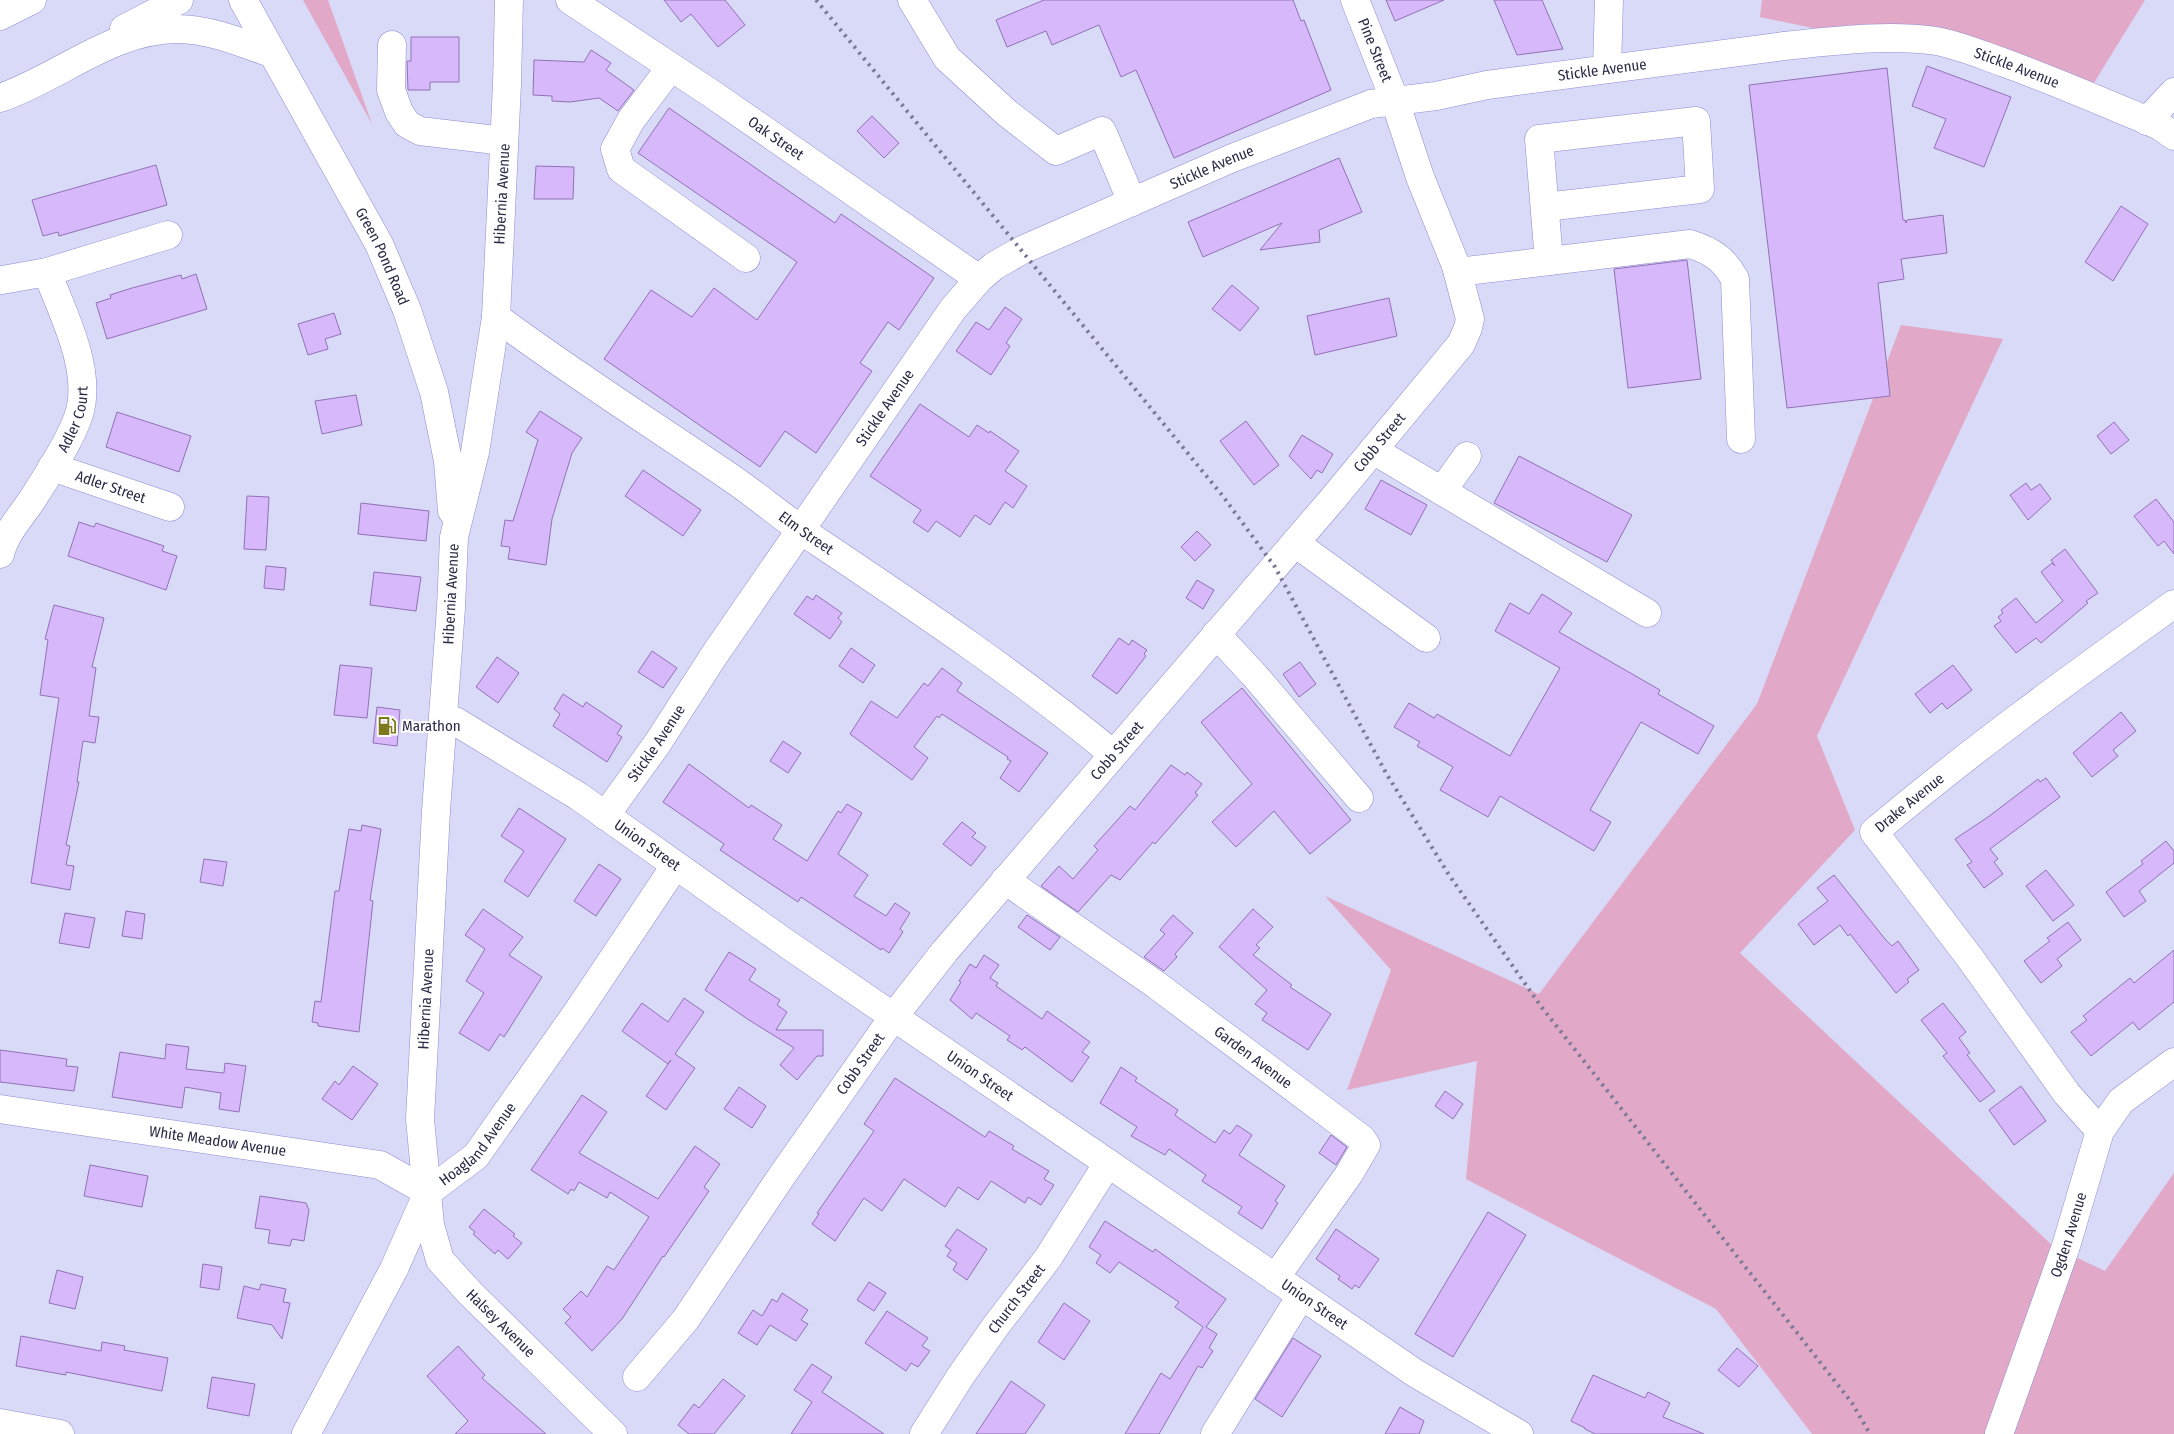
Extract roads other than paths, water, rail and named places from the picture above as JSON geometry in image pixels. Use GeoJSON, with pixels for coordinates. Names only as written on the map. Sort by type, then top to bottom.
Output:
{"type":"FeatureCollection","features":[{"type":"Feature","properties":{"kind":"main road"},"geometry":{"type":"LineString","coordinates":[[0,16],[32,0]]}},
{"type":"Feature","properties":{"kind":"main road"},"geometry":{"type":"LineString","coordinates":[[102,48],[124,29],[179,0]]}},
{"type":"Feature","properties":{"kind":"main road","name":"Green Pond Road"},"geometry":{"type":"LineString","coordinates":[[243,0],[379,244],[407,310],[423,356],[442,428],[448,461],[454,538]]}},
{"type":"Feature","properties":{"kind":"main road","name":"Hibernia Avenue"},"geometry":{"type":"LineString","coordinates":[[428,1192],[420,1120],[454,538],[475,452],[496,317],[509,0]]}},
{"type":"Feature","properties":{"kind":"main road","name":"Oak Street"},"geometry":{"type":"LineString","coordinates":[[570,0],[671,67],[979,279]]}},
{"type":"Feature","properties":{"kind":"main road"},"geometry":{"type":"LineString","coordinates":[[912,0],[947,58],[1007,113],[1056,152],[1102,130],[1132,202]]}},
{"type":"Feature","properties":{"kind":"main road","name":"Pine Street"},"geometry":{"type":"LineString","coordinates":[[1355,0],[1395,101]]}},
{"type":"Feature","properties":{"kind":"main road"},"geometry":{"type":"LineString","coordinates":[[1607,69],[1609,0]]}},
{"type":"Feature","properties":{"kind":"main road"},"geometry":{"type":"LineString","coordinates":[[0,98],[19,92],[102,48],[152,31],[178,29],[205,32],[273,54]]}},
{"type":"Feature","properties":{"kind":"main road","name":"Stickle Avenue"},"geometry":{"type":"LineString","coordinates":[[605,816],[657,744],[716,654],[953,309],[979,279],[994,266],[1022,250],[1230,159],[1371,104],[1436,96],[1487,85],[1784,46],[1827,41],[1900,38],[1937,42],[1968,50],[2049,79],[2147,121],[2174,136]]}},
{"type":"Feature","properties":{"kind":"main road"},"geometry":{"type":"LineString","coordinates":[[392,45],[391,90],[399,112],[407,124],[420,131],[504,141]]}},
{"type":"Feature","properties":{"kind":"main road"},"geometry":{"type":"LineString","coordinates":[[671,67],[631,120],[615,149],[621,169],[746,258]]}},
{"type":"Feature","properties":{"kind":"main road"},"geometry":{"type":"LineString","coordinates":[[2147,121],[2174,92]]}},
{"type":"Feature","properties":{"kind":"main road","name":"Cobb Street"},"geometry":{"type":"LineString","coordinates":[[637,1377],[686,1319],[781,1177],[894,1016],[945,950],[1295,543],[1460,344],[1468,328],[1470,319],[1469,309],[1458,272],[1420,177],[1395,101]]}},
{"type":"Feature","properties":{"kind":"main road"},"geometry":{"type":"LineString","coordinates":[[1545,207],[1700,189],[1696,121],[1539,139],[1549,261]]}},
{"type":"Feature","properties":{"kind":"main road"},"geometry":{"type":"LineString","coordinates":[[2,280],[47,272],[168,235]]}},
{"type":"Feature","properties":{"kind":"main road"},"geometry":{"type":"LineString","coordinates":[[1458,272],[1690,244],[1708,250],[1728,266],[1735,279],[1741,439]]}},
{"type":"Feature","properties":{"kind":"main road","name":"Adler Court"},"geometry":{"type":"LineString","coordinates":[[0,554],[13,527],[37,494],[80,411],[82,391],[81,362],[47,272]]}},
{"type":"Feature","properties":{"kind":"main road","name":"Elm Street"},"geometry":{"type":"LineString","coordinates":[[496,317],[738,483],[801,530],[952,632],[1059,709],[1113,754]]}},
{"type":"Feature","properties":{"kind":"main road"},"geometry":{"type":"LineString","coordinates":[[1373,450],[1647,613]]}},
{"type":"Feature","properties":{"kind":"main road"},"geometry":{"type":"LineString","coordinates":[[1442,491],[1467,456]]}},
{"type":"Feature","properties":{"kind":"main road","name":"Adler Street"},"geometry":{"type":"LineString","coordinates":[[52,467],[170,507]]}},
{"type":"Feature","properties":{"kind":"main road"},"geometry":{"type":"LineString","coordinates":[[1295,543],[1426,638]]}},
{"type":"Feature","properties":{"kind":"main road","name":"Drake Avenue"},"geometry":{"type":"LineString","coordinates":[[2100,1130],[2067,1094],[1970,958],[1874,832],[1909,802],[2065,682],[2174,604]]}},
{"type":"Feature","properties":{"kind":"main road"},"geometry":{"type":"LineString","coordinates":[[1216,634],[1255,676],[1360,798]]}},
{"type":"Feature","properties":{"kind":"main road","name":"Union Street"},"geometry":{"type":"LineString","coordinates":[[443,720],[456,721],[578,796],[676,866],[1301,1296],[1415,1373],[1519,1434]]}},
{"type":"Feature","properties":{"kind":"main road","name":"Hoagland Avenue"},"geometry":{"type":"LineString","coordinates":[[306,1434],[394,1269],[428,1192],[476,1156],[578,1011],[676,866]]}},
{"type":"Feature","properties":{"kind":"main road","name":"Garden Avenue"},"geometry":{"type":"LineString","coordinates":[[1005,880],[1155,984],[1362,1139],[1366,1145],[1348,1174],[1275,1278]]}},
{"type":"Feature","properties":{"kind":"main road","name":"Ogden Avenue"},"geometry":{"type":"LineString","coordinates":[[1999,1434],[2066,1246],[2100,1130],[2121,1101],[2174,1062]]}},
{"type":"Feature","properties":{"kind":"main road","name":"White Meadow Avenue"},"geometry":{"type":"LineString","coordinates":[[0,1109],[380,1165],[428,1192]]}},
{"type":"Feature","properties":{"kind":"main road","name":"Church Street"},"geometry":{"type":"LineString","coordinates":[[924,1434],[960,1377],[995,1327],[1048,1258],[1108,1163]]}},
{"type":"Feature","properties":{"kind":"main road","name":"Halsey Avenue"},"geometry":{"type":"LineString","coordinates":[[428,1192],[430,1225],[440,1260],[470,1293],[613,1434]]}},
{"type":"Feature","properties":{"kind":"main road"},"geometry":{"type":"LineString","coordinates":[[1215,1434],[1301,1296]]}},
{"type":"Feature","properties":{"kind":"main road"},"geometry":{"type":"LineString","coordinates":[[0,1423],[60,1434]]}},
{"type":"Feature","properties":{"kind":"railway"},"geometry":{"type":"LineString","coordinates":[[816,0],[1222,495],[1275,567],[1386,773],[1449,875],[1540,1005],[1852,1403],[1870,1434]]}},
{"type":"Feature","properties":{"kind":"place","name":"Marathon"},"geometry":{"type":"Point","coordinates":[387,726]}}]}
